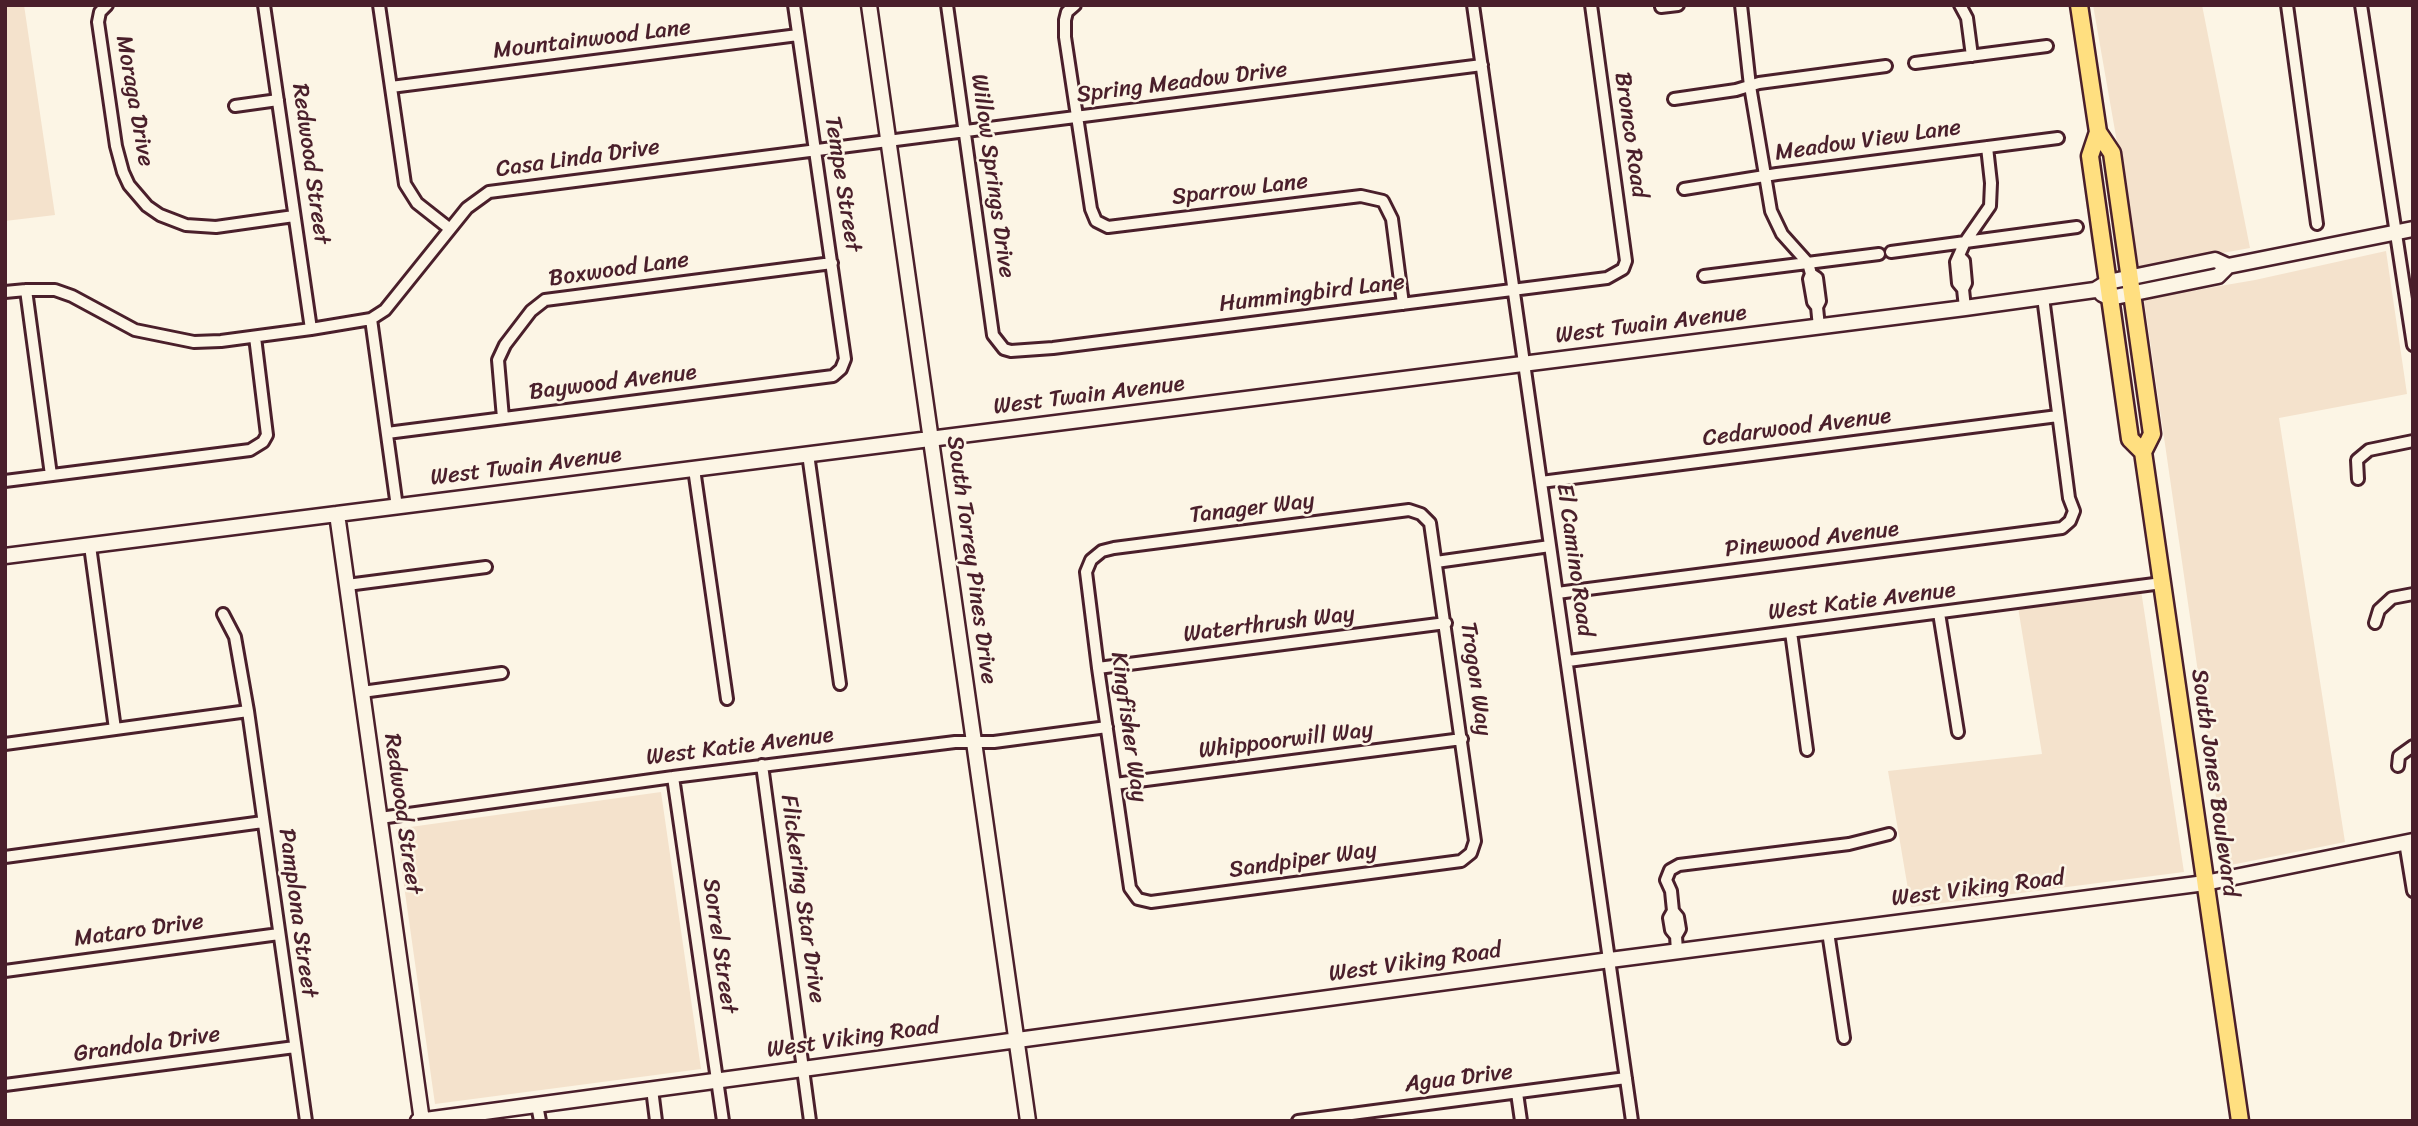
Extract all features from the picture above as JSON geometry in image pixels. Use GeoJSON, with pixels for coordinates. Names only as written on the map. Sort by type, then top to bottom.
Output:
{"type":"FeatureCollection","features":[{"type":"Feature","properties":{"kind":"main road","name":"South Jones Boulevard"},"geometry":{"type":"LineString","coordinates":[[2079,5],[2098,132],[2112,153],[2152,435],[2143,452],[2240,1121]]}},
{"type":"Feature","properties":{"kind":"main road","name":"South Jones Boulevard"},"geometry":{"type":"LineString","coordinates":[[2098,132],[2090,156],[2104,290],[2130,439],[2143,452]]}},
{"type":"Feature","properties":{"kind":"street","name":"Redwood Street"},"geometry":{"type":"LineString","coordinates":[[264,5],[311,329]]}},
{"type":"Feature","properties":{"kind":"street"},"geometry":{"type":"LineString","coordinates":[[379,5],[405,184],[417,203],[450,229]]}},
{"type":"Feature","properties":{"kind":"street","name":"Tempe Street"},"geometry":{"type":"LineString","coordinates":[[794,5],[845,359],[841,369]]}},
{"type":"Feature","properties":{"kind":"street","name":"South Torrey Pines Drive"},"geometry":{"type":"LineString","coordinates":[[869,5],[1028,1121]]}},
{"type":"Feature","properties":{"kind":"street","name":"Willow Springs Drive"},"geometry":{"type":"LineString","coordinates":[[947,5],[993,335],[1004,349]]}},
{"type":"Feature","properties":{"kind":"street","name":"El Camino Road"},"geometry":{"type":"LineString","coordinates":[[1474,5],[1632,1121]]}},
{"type":"Feature","properties":{"kind":"street","name":"Bronco Road"},"geometry":{"type":"LineString","coordinates":[[1591,5],[1625,248],[1626,261],[1623,269]]}},
{"type":"Feature","properties":{"kind":"street"},"geometry":{"type":"LineString","coordinates":[[1661,7],[1678,5]]}},
{"type":"Feature","properties":{"kind":"street"},"geometry":{"type":"LineString","coordinates":[[1741,5],[1750,86],[1771,211],[1782,234],[1817,278],[1819,327]]}},
{"type":"Feature","properties":{"kind":"street"},"geometry":{"type":"LineString","coordinates":[[1960,5],[1967,18],[1972,56]]}},
{"type":"Feature","properties":{"kind":"street"},"geometry":{"type":"LineString","coordinates":[[2287,5],[2317,224]]}},
{"type":"Feature","properties":{"kind":"street"},"geometry":{"type":"LineString","coordinates":[[2361,5],[2413,345]]}},
{"type":"Feature","properties":{"kind":"street","name":"Moraga Drive"},"geometry":{"type":"LineString","coordinates":[[103,8],[98,22],[116,146],[122,172],[147,206],[160,215],[186,225],[216,227],[294,216]]}},
{"type":"Feature","properties":{"kind":"street"},"geometry":{"type":"LineString","coordinates":[[1071,9],[1065,37],[1077,118]]}},
{"type":"Feature","properties":{"kind":"street","name":"Mountainwood Lane"},"geometry":{"type":"LineString","coordinates":[[391,87],[798,35]]}},
{"type":"Feature","properties":{"kind":"street"},"geometry":{"type":"LineString","coordinates":[[1915,63],[2047,46]]}},
{"type":"Feature","properties":{"kind":"street","name":"Spring Meadow Drive"},"geometry":{"type":"LineString","coordinates":[[888,141],[1482,65]]}},
{"type":"Feature","properties":{"kind":"street"},"geometry":{"type":"LineString","coordinates":[[1674,99],[1886,66]]}},
{"type":"Feature","properties":{"kind":"street"},"geometry":{"type":"LineString","coordinates":[[235,106],[278,100]]}},
{"type":"Feature","properties":{"kind":"street","name":"Sparrow Lane"},"geometry":{"type":"LineString","coordinates":[[1077,118],[1091,209],[1103,226],[1108,228],[1361,196],[1383,201],[1392,219],[1403,304]]}},
{"type":"Feature","properties":{"kind":"street","name":"Meadow View Lane"},"geometry":{"type":"LineString","coordinates":[[1684,189],[2058,138]]}},
{"type":"Feature","properties":{"kind":"street","name":"Casa Linda Drive"},"geometry":{"type":"LineString","coordinates":[[371,319],[385,310],[467,208],[489,192],[888,141]]}},
{"type":"Feature","properties":{"kind":"street"},"geometry":{"type":"LineString","coordinates":[[1965,308],[1964,261],[1959,257],[1965,242],[1990,206],[1991,183],[1986,147]]}},
{"type":"Feature","properties":{"kind":"street"},"geometry":{"type":"LineString","coordinates":[[1891,252],[2077,227]]}},
{"type":"Feature","properties":{"kind":"street","name":"West Twain Avenue"},"geometry":{"type":"LineString","coordinates":[[5,556],[2218,276],[2228,266],[2413,229]]}},
{"type":"Feature","properties":{"kind":"street"},"geometry":{"type":"LineString","coordinates":[[1704,276],[1810,268],[1879,254]]}},
{"type":"Feature","properties":{"kind":"street","name":"Boxwood Lane"},"geometry":{"type":"LineString","coordinates":[[503,418],[498,360],[505,345],[531,311],[545,300],[832,263]]}},
{"type":"Feature","properties":{"kind":"street","name":"Hummingbird Lane"},"geometry":{"type":"LineString","coordinates":[[1004,349],[1011,351],[1053,348],[1514,291],[1607,278],[1623,269]]}},
{"type":"Feature","properties":{"kind":"street"},"geometry":{"type":"LineString","coordinates":[[26,290],[51,475]]}},
{"type":"Feature","properties":{"kind":"street"},"geometry":{"type":"LineString","coordinates":[[5,292],[55,290],[72,296],[135,330],[194,342],[255,337],[371,319],[397,507]]}},
{"type":"Feature","properties":{"kind":"street"},"geometry":{"type":"LineString","coordinates":[[2043,297],[2058,416]]}},
{"type":"Feature","properties":{"kind":"street"},"geometry":{"type":"LineString","coordinates":[[5,481],[250,450],[263,442],[267,435],[255,337]]}},
{"type":"Feature","properties":{"kind":"street","name":"Baywood Avenue"},"geometry":{"type":"LineString","coordinates":[[387,433],[833,376],[841,369]]}},
{"type":"Feature","properties":{"kind":"street","name":"Cedarwood Avenue"},"geometry":{"type":"LineString","coordinates":[[1541,482],[2058,416]]}},
{"type":"Feature","properties":{"kind":"street","name":"Pinewood Avenue"},"geometry":{"type":"LineString","coordinates":[[1557,593],[2062,528],[2070,521],[2074,511],[2069,498],[2058,416]]}},
{"type":"Feature","properties":{"kind":"street"},"geometry":{"type":"LineString","coordinates":[[2358,479],[2357,460],[2369,450],[2413,441]]}},
{"type":"Feature","properties":{"kind":"street"},"geometry":{"type":"LineString","coordinates":[[807,454],[840,684]]}},
{"type":"Feature","properties":{"kind":"street"},"geometry":{"type":"LineString","coordinates":[[694,469],[727,699]]}},
{"type":"Feature","properties":{"kind":"street","name":"Tanager Way"},"geometry":{"type":"LineString","coordinates":[[1091,560],[1102,551],[1114,548],[1409,510],[1421,514]]}},
{"type":"Feature","properties":{"kind":"street","name":"Redwood Street"},"geometry":{"type":"LineString","coordinates":[[337,514],[421,1120]]}},
{"type":"Feature","properties":{"kind":"street","name":"Trogon Way"},"geometry":{"type":"LineString","coordinates":[[1421,514],[1430,523],[1446,623],[1475,841],[1471,853]]}},
{"type":"Feature","properties":{"kind":"street"},"geometry":{"type":"LineString","coordinates":[[90,545],[115,729]]}},
{"type":"Feature","properties":{"kind":"street"},"geometry":{"type":"LineString","coordinates":[[1436,562],[1550,546]]}},
{"type":"Feature","properties":{"kind":"street","name":"Kingfisher Way"},"geometry":{"type":"LineString","coordinates":[[1091,560],[1086,572],[1098,668],[1130,888],[1138,898]]}},
{"type":"Feature","properties":{"kind":"street"},"geometry":{"type":"LineString","coordinates":[[347,585],[486,567]]}},
{"type":"Feature","properties":{"kind":"street","name":"West Katie Avenue"},"geometry":{"type":"LineString","coordinates":[[1568,661],[2162,583]]}},
{"type":"Feature","properties":{"kind":"street"},"geometry":{"type":"LineString","coordinates":[[2375,623],[2379,610],[2392,598],[2413,594]]}},
{"type":"Feature","properties":{"kind":"street"},"geometry":{"type":"LineString","coordinates":[[1939,613],[1958,732]]}},
{"type":"Feature","properties":{"kind":"street","name":"Pamplona Street"},"geometry":{"type":"LineString","coordinates":[[223,614],[235,637],[248,711],[306,1121]]}},
{"type":"Feature","properties":{"kind":"street","name":"Waterthrush Way"},"geometry":{"type":"LineString","coordinates":[[1098,668],[1446,623]]}},
{"type":"Feature","properties":{"kind":"street"},"geometry":{"type":"LineString","coordinates":[[1791,632],[1807,750]]}},
{"type":"Feature","properties":{"kind":"street"},"geometry":{"type":"LineString","coordinates":[[362,692],[502,673]]}},
{"type":"Feature","properties":{"kind":"street"},"geometry":{"type":"LineString","coordinates":[[5,744],[248,711]]}},
{"type":"Feature","properties":{"kind":"street","name":"West Katie Avenue"},"geometry":{"type":"LineString","coordinates":[[380,818],[673,776],[955,741],[994,742],[1107,727]]}},
{"type":"Feature","properties":{"kind":"street","name":"Whippoorwill Way"},"geometry":{"type":"LineString","coordinates":[[1115,784],[1462,740]]}},
{"type":"Feature","properties":{"kind":"street"},"geometry":{"type":"LineString","coordinates":[[2398,766],[2399,756],[2413,746]]}},
{"type":"Feature","properties":{"kind":"street","name":"Flickering Star Drive"},"geometry":{"type":"LineString","coordinates":[[762,765],[810,1121]]}},
{"type":"Feature","properties":{"kind":"street","name":"Sorrel Street"},"geometry":{"type":"LineString","coordinates":[[673,776],[723,1121]]}},
{"type":"Feature","properties":{"kind":"street"},"geometry":{"type":"LineString","coordinates":[[5,857],[263,822]]}},
{"type":"Feature","properties":{"kind":"street"},"geometry":{"type":"LineString","coordinates":[[1678,951],[1678,917],[1673,911],[1671,891],[1666,880],[1670,870],[1679,865],[1849,844],[1889,834]]}},
{"type":"Feature","properties":{"kind":"street"},"geometry":{"type":"LineString","coordinates":[[2409,841],[2413,891]]}},
{"type":"Feature","properties":{"kind":"street","name":"West Viking Road"},"geometry":{"type":"LineString","coordinates":[[421,1120],[2205,883],[2409,841]]}},
{"type":"Feature","properties":{"kind":"street","name":"Sandpiper Way"},"geometry":{"type":"LineString","coordinates":[[1138,898],[1151,902],[1461,861],[1471,853]]}},
{"type":"Feature","properties":{"kind":"street"},"geometry":{"type":"LineString","coordinates":[[1828,932],[1844,1038]]}},
{"type":"Feature","properties":{"kind":"street","name":"Mataro Drive"},"geometry":{"type":"LineString","coordinates":[[5,971],[279,934]]}},
{"type":"Feature","properties":{"kind":"street","name":"Grandola Drive"},"geometry":{"type":"LineString","coordinates":[[5,1085],[295,1047]]}},
{"type":"Feature","properties":{"kind":"street","name":"Agua Drive"},"geometry":{"type":"LineString","coordinates":[[1298,1121],[1626,1078]]}},
{"type":"Feature","properties":{"kind":"street"},"geometry":{"type":"LineString","coordinates":[[652,1089],[656,1121]]}},
{"type":"Feature","properties":{"kind":"street"},"geometry":{"type":"LineString","coordinates":[[1517,1093],[1521,1121]]}},
{"type":"Feature","properties":{"kind":"street"},"geometry":{"type":"LineString","coordinates":[[537,1105],[540,1121]]}},
{"type":"Feature","properties":{"kind":"street"},"geometry":{"type":"LineString","coordinates":[[1400,1108],[1402,1121]]}},
{"type":"Feature","properties":{"kind":"shaded area"},"geometry":{"type":"Polygon","coordinates":[[[5,5],[24,5],[55,215],[5,221],[5,5]]]}},
{"type":"Feature","properties":{"kind":"shaded area"},"geometry":{"type":"Polygon","coordinates":[[[2093,5],[2202,5],[2250,248],[2139,268],[2093,5]]]}},
{"type":"Feature","properties":{"kind":"shaded area"},"geometry":{"type":"Polygon","coordinates":[[[2386,251],[2407,394],[2279,418],[2345,842],[2226,866],[2144,299],[2255,280],[2386,251]]]}},
{"type":"Feature","properties":{"kind":"shaded area"},"geometry":{"type":"Polygon","coordinates":[[[2139,577],[2184,872],[1911,907],[1888,771],[2042,754],[2016,595],[2139,577]]]}},
{"type":"Feature","properties":{"kind":"shaded area"},"geometry":{"type":"Polygon","coordinates":[[[661,792],[701,1069],[435,1104],[396,829],[661,792]]]}}]}
